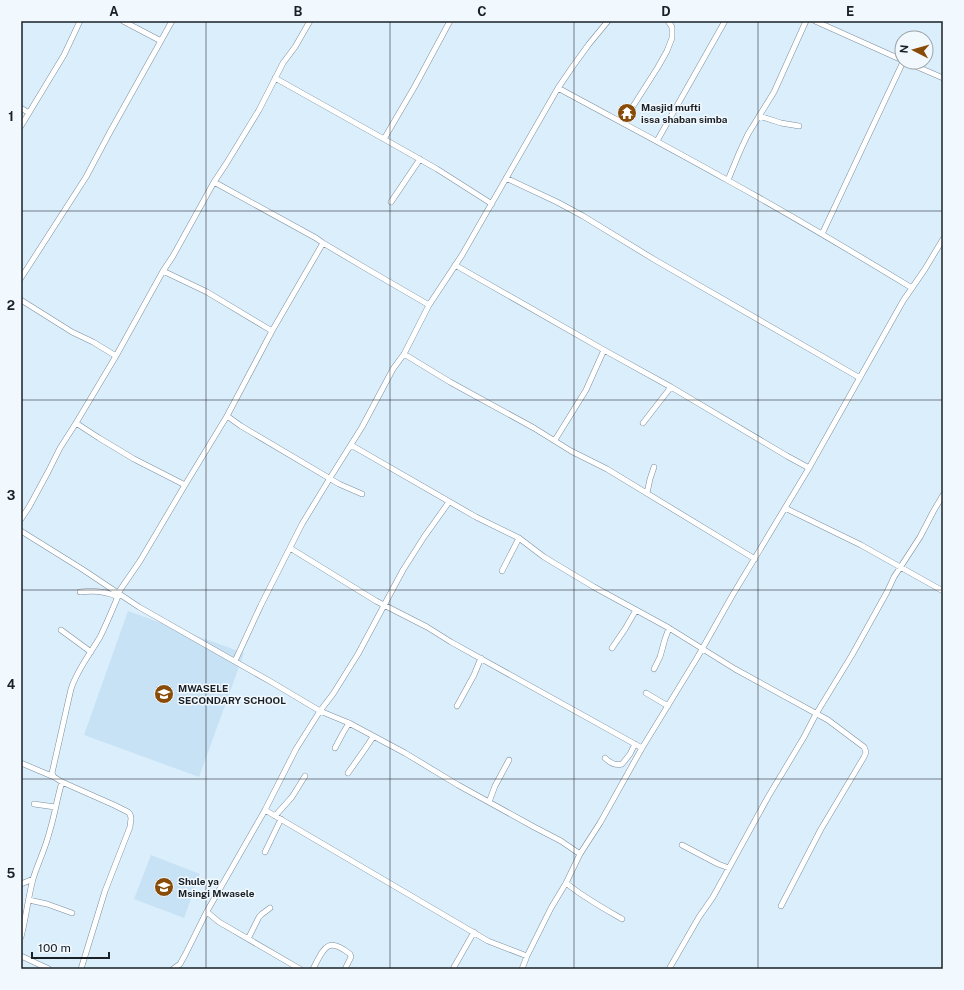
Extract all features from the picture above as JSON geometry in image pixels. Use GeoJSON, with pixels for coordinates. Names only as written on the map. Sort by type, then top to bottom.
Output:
{"type":"FeatureCollection","features":[{"type":"Feature","properties":{"kind":"street"},"geometry":{"type":"LineString","coordinates":[[21,126],[64,55],[80,21]]}},
{"type":"Feature","properties":{"kind":"street"},"geometry":{"type":"LineString","coordinates":[[123,21],[161,41]]}},
{"type":"Feature","properties":{"kind":"street"},"geometry":{"type":"LineString","coordinates":[[21,278],[86,177],[172,21]]}},
{"type":"Feature","properties":{"kind":"street"},"geometry":{"type":"LineString","coordinates":[[21,519],[29,507],[60,448],[116,356],[214,182],[259,110],[275,78],[310,21]]}},
{"type":"Feature","properties":{"kind":"street"},"geometry":{"type":"LineString","coordinates":[[384,140],[450,21]]}},
{"type":"Feature","properties":{"kind":"street"},"geometry":{"type":"LineString","coordinates":[[235,661],[261,605],[302,524],[362,427],[393,369],[404,354],[429,305],[492,204],[558,88],[588,44],[608,21]]}},
{"type":"Feature","properties":{"kind":"street"},"geometry":{"type":"LineString","coordinates":[[622,122],[667,51],[672,38],[672,27],[668,21]]}},
{"type":"Feature","properties":{"kind":"street"},"geometry":{"type":"LineString","coordinates":[[657,141],[725,21]]}},
{"type":"Feature","properties":{"kind":"street"},"geometry":{"type":"LineString","coordinates":[[728,180],[748,134],[774,92],[806,21]]}},
{"type":"Feature","properties":{"kind":"street"},"geometry":{"type":"LineString","coordinates":[[815,21],[894,57]]}},
{"type":"Feature","properties":{"kind":"street"},"geometry":{"type":"LineString","coordinates":[[822,234],[899,70]]}},
{"type":"Feature","properties":{"kind":"street"},"geometry":{"type":"LineString","coordinates":[[924,70],[943,78]]}},
{"type":"Feature","properties":{"kind":"street"},"geometry":{"type":"LineString","coordinates":[[275,78],[420,159],[492,204]]}},
{"type":"Feature","properties":{"kind":"street"},"geometry":{"type":"LineString","coordinates":[[558,88],[728,180],[912,288]]}},
{"type":"Feature","properties":{"kind":"street"},"geometry":{"type":"LineString","coordinates":[[21,108],[29,113]]}},
{"type":"Feature","properties":{"kind":"street"},"geometry":{"type":"LineString","coordinates":[[759,116],[781,123],[799,126]]}},
{"type":"Feature","properties":{"kind":"street"},"geometry":{"type":"LineString","coordinates":[[391,202],[420,159]]}},
{"type":"Feature","properties":{"kind":"street"},"geometry":{"type":"LineString","coordinates":[[506,178],[562,204],[655,260],[860,378]]}},
{"type":"Feature","properties":{"kind":"street"},"geometry":{"type":"LineString","coordinates":[[214,182],[310,234],[366,269],[429,305]]}},
{"type":"Feature","properties":{"kind":"street"},"geometry":{"type":"LineString","coordinates":[[522,969],[550,908],[566,883],[580,854],[785,508],[899,308],[943,239]]}},
{"type":"Feature","properties":{"kind":"street"},"geometry":{"type":"LineString","coordinates":[[54,777],[52,773],[71,689],[78,672],[100,637],[118,595],[227,416],[272,331],[323,243]]}},
{"type":"Feature","properties":{"kind":"street"},"geometry":{"type":"LineString","coordinates":[[455,265],[671,387],[808,468]]}},
{"type":"Feature","properties":{"kind":"street"},"geometry":{"type":"LineString","coordinates":[[163,271],[207,292],[272,331]]}},
{"type":"Feature","properties":{"kind":"street"},"geometry":{"type":"LineString","coordinates":[[21,300],[72,332],[93,342],[116,356]]}},
{"type":"Feature","properties":{"kind":"street"},"geometry":{"type":"LineString","coordinates":[[555,440],[586,390],[604,350]]}},
{"type":"Feature","properties":{"kind":"street"},"geometry":{"type":"LineString","coordinates":[[404,354],[450,382],[647,493],[755,559]]}},
{"type":"Feature","properties":{"kind":"street"},"geometry":{"type":"LineString","coordinates":[[643,423],[671,387]]}},
{"type":"Feature","properties":{"kind":"street"},"geometry":{"type":"LineString","coordinates":[[227,416],[339,484],[362,494]]}},
{"type":"Feature","properties":{"kind":"street"},"geometry":{"type":"LineString","coordinates":[[76,423],[134,459],[185,485]]}},
{"type":"Feature","properties":{"kind":"street"},"geometry":{"type":"LineString","coordinates":[[351,445],[476,517],[519,538],[550,560],[594,587],[669,628],[735,669],[758,680],[828,720],[864,747],[866,752],[864,757],[821,829],[781,906]]}},
{"type":"Feature","properties":{"kind":"street"},"geometry":{"type":"LineString","coordinates":[[647,493],[654,467]]}},
{"type":"Feature","properties":{"kind":"street"},"geometry":{"type":"LineString","coordinates":[[669,969],[729,868],[816,714],[852,655],[894,577],[920,538],[943,496]]}},
{"type":"Feature","properties":{"kind":"street"},"geometry":{"type":"LineString","coordinates":[[173,969],[180,964],[207,912],[265,810],[296,749],[358,654],[403,570],[449,502]]}},
{"type":"Feature","properties":{"kind":"street"},"geometry":{"type":"LineString","coordinates":[[785,508],[860,545],[943,591]]}},
{"type":"Feature","properties":{"kind":"street"},"geometry":{"type":"LineString","coordinates":[[21,531],[82,568],[118,595],[320,711],[349,723],[405,753],[534,827],[561,840],[580,854]]}},
{"type":"Feature","properties":{"kind":"street"},"geometry":{"type":"LineString","coordinates":[[502,571],[519,538]]}},
{"type":"Feature","properties":{"kind":"street"},"geometry":{"type":"LineString","coordinates":[[290,548],[384,605],[427,627],[451,642],[642,748]]}},
{"type":"Feature","properties":{"kind":"street"},"geometry":{"type":"LineString","coordinates":[[80,592],[102,592],[118,595]]}},
{"type":"Feature","properties":{"kind":"street"},"geometry":{"type":"LineString","coordinates":[[612,648],[636,610]]}},
{"type":"Feature","properties":{"kind":"street"},"geometry":{"type":"LineString","coordinates":[[654,669],[660,657],[669,628]]}},
{"type":"Feature","properties":{"kind":"street"},"geometry":{"type":"LineString","coordinates":[[61,630],[91,652]]}},
{"type":"Feature","properties":{"kind":"street"},"geometry":{"type":"LineString","coordinates":[[456,706],[474,675],[481,658]]}},
{"type":"Feature","properties":{"kind":"street"},"geometry":{"type":"LineString","coordinates":[[646,693],[668,706]]}},
{"type":"Feature","properties":{"kind":"street"},"geometry":{"type":"LineString","coordinates":[[335,748],[349,723]]}},
{"type":"Feature","properties":{"kind":"street"},"geometry":{"type":"LineString","coordinates":[[348,773],[373,736]]}},
{"type":"Feature","properties":{"kind":"street"},"geometry":{"type":"LineString","coordinates":[[605,758],[613,764],[621,765],[630,754],[635,744]]}},
{"type":"Feature","properties":{"kind":"street"},"geometry":{"type":"LineString","coordinates":[[489,802],[495,786],[509,760]]}},
{"type":"Feature","properties":{"kind":"street"},"geometry":{"type":"LineString","coordinates":[[21,763],[114,805],[128,812],[132,818],[106,891],[81,969]]}},
{"type":"Feature","properties":{"kind":"street"},"geometry":{"type":"LineString","coordinates":[[275,816],[292,797],[306,776]]}},
{"type":"Feature","properties":{"kind":"street"},"geometry":{"type":"LineString","coordinates":[[21,937],[33,879],[46,845],[62,782]]}},
{"type":"Feature","properties":{"kind":"street"},"geometry":{"type":"LineString","coordinates":[[34,804],[55,807]]}},
{"type":"Feature","properties":{"kind":"street"},"geometry":{"type":"LineString","coordinates":[[265,810],[488,941],[527,956]]}},
{"type":"Feature","properties":{"kind":"street"},"geometry":{"type":"LineString","coordinates":[[265,852],[281,819]]}},
{"type":"Feature","properties":{"kind":"street"},"geometry":{"type":"LineString","coordinates":[[682,845],[718,864],[729,868]]}},
{"type":"Feature","properties":{"kind":"street"},"geometry":{"type":"LineString","coordinates":[[21,884],[33,879]]}},
{"type":"Feature","properties":{"kind":"street"},"geometry":{"type":"LineString","coordinates":[[566,883],[594,903],[622,919]]}},
{"type":"Feature","properties":{"kind":"street"},"geometry":{"type":"LineString","coordinates":[[29,900],[72,912]]}},
{"type":"Feature","properties":{"kind":"street"},"geometry":{"type":"LineString","coordinates":[[248,939],[259,917],[270,908]]}},
{"type":"Feature","properties":{"kind":"street"},"geometry":{"type":"LineString","coordinates":[[207,912],[219,922],[300,969]]}},
{"type":"Feature","properties":{"kind":"street"},"geometry":{"type":"LineString","coordinates":[[454,967],[474,932]]}},
{"type":"Feature","properties":{"kind":"street"},"geometry":{"type":"LineString","coordinates":[[313,969],[323,950],[327,946],[335,945],[350,954],[351,957],[345,969]]}},
{"type":"Feature","properties":{"kind":"street"},"geometry":{"type":"LineString","coordinates":[[21,956],[49,969]]}},
{"type":"Feature","properties":{"kind":"shaded area","name":"MWASELE SECONDARY SCHOOL"},"geometry":{"type":"Polygon","coordinates":[[[128,611],[244,653],[199,777],[84,735],[128,611]]]}},
{"type":"Feature","properties":{"kind":"shaded area"},"geometry":{"type":"Polygon","coordinates":[[[151,855],[200,874],[184,918],[134,899],[151,855]]]}},
{"type":"Feature","properties":{"kind":"place","name":"Masjid mufti issa shaban simba"},"geometry":{"type":"Point","coordinates":[627,113]}},
{"type":"Feature","properties":{"kind":"place","name":"MWASELE SECONDARY SCHOOL"},"geometry":{"type":"Point","coordinates":[164,694]}},
{"type":"Feature","properties":{"kind":"place","name":"Shule ya Msingi Mwasele"},"geometry":{"type":"Point","coordinates":[164,887]}}]}
